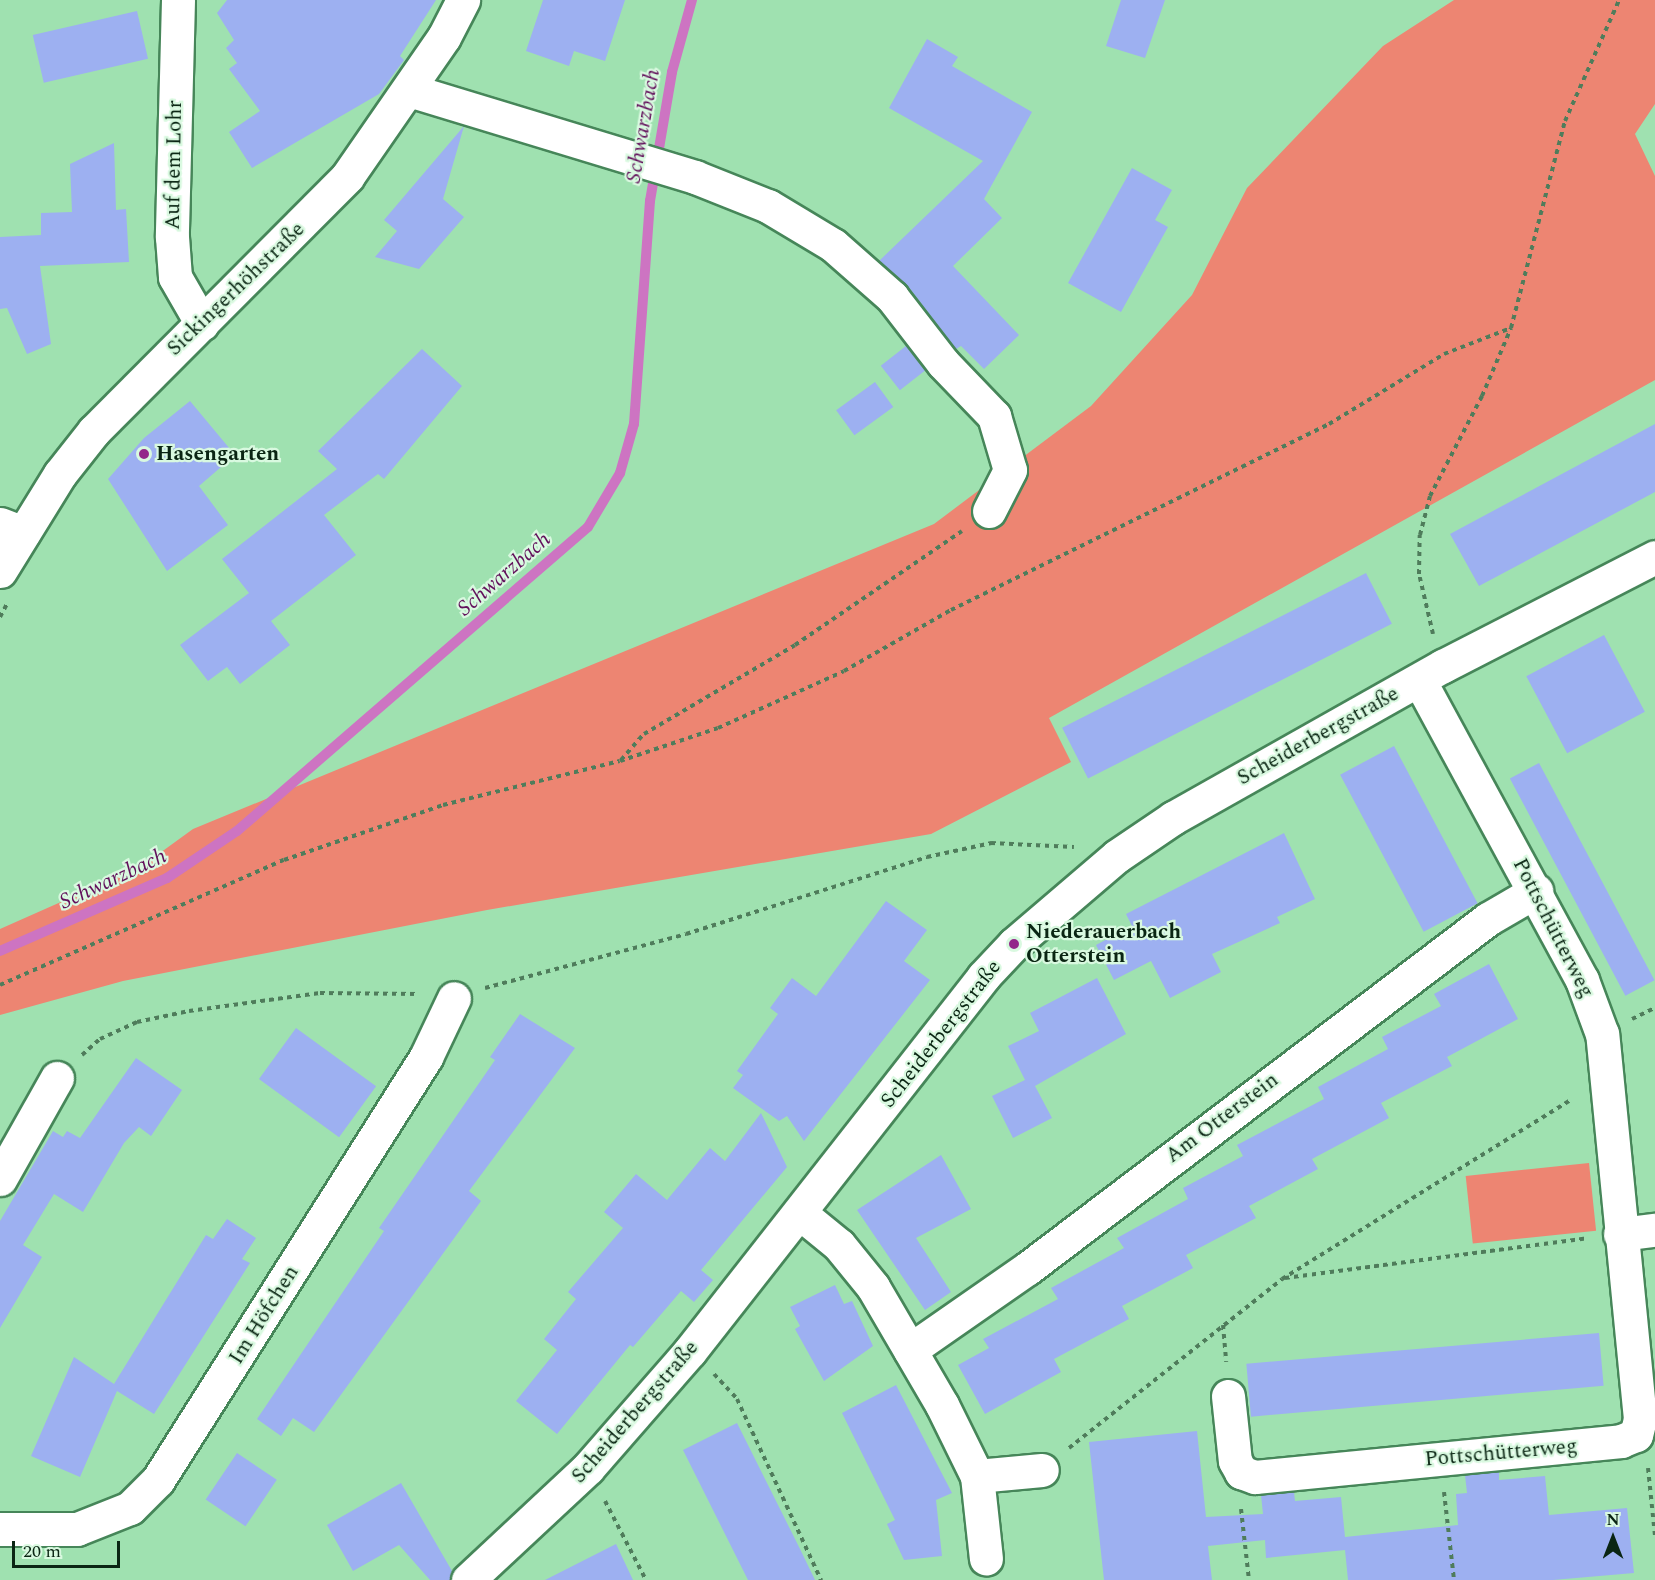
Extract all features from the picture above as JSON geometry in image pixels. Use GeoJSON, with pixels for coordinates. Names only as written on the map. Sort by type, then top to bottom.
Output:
{"type":"FeatureCollection","features":[{"type":"Feature","properties":{"kind":"street","name":"Auf dem Lohr"},"geometry":{"type":"LineString","coordinates":[[178,0],[172,237],[175,277],[202,324]]}},
{"type":"Feature","properties":{"kind":"street","name":"Sickingerhöhstraße"},"geometry":{"type":"LineString","coordinates":[[0,570],[11,529],[94,431],[347,177],[409,90],[464,0]]}},
{"type":"Feature","properties":{"kind":"street"},"geometry":{"type":"LineString","coordinates":[[409,90],[695,177],[768,206],[833,245],[892,297],[943,363],[994,416],[1010,470],[989,511]]}},
{"type":"Feature","properties":{"kind":"street","name":"Scheiderbergstraße"},"geometry":{"type":"LineString","coordinates":[[468,1580],[588,1468],[690,1351],[801,1214],[983,977],[1014,944],[1118,856],[1173,818],[1431,673],[1655,557]]}},
{"type":"Feature","properties":{"kind":"street","name":"Pottschütterweg"},"geometry":{"type":"LineString","coordinates":[[1241,1472],[1255,1478],[1621,1441],[1636,1435],[1640,1419],[1602,1034],[1582,980],[1536,891],[1431,673]]}},
{"type":"Feature","properties":{"kind":"street","name":"Am Otterstein"},"geometry":{"type":"LineString","coordinates":[[910,1350],[1028,1268],[1488,919],[1536,891]]}},
{"type":"Feature","properties":{"kind":"street","name":"Im Höfchen"},"geometry":{"type":"LineString","coordinates":[[0,1529],[77,1529],[130,1508],[158,1480],[426,1057],[454,998]]}},
{"type":"Feature","properties":{"kind":"street"},"geometry":{"type":"LineString","coordinates":[[0,1179],[57,1078]]}},
{"type":"Feature","properties":{"kind":"street"},"geometry":{"type":"LineString","coordinates":[[801,1214],[838,1245],[873,1287],[910,1350],[977,1476],[987,1559]]}},
{"type":"Feature","properties":{"kind":"street"},"geometry":{"type":"LineString","coordinates":[[1620,1234],[1655,1230]]}},
{"type":"Feature","properties":{"kind":"street"},"geometry":{"type":"LineString","coordinates":[[1228,1396],[1235,1461],[1241,1472]]}},
{"type":"Feature","properties":{"kind":"street"},"geometry":{"type":"LineString","coordinates":[[977,1476],[1042,1470]]}},
{"type":"Feature","properties":{"kind":"path"},"geometry":{"type":"LineString","coordinates":[[1431,673],[1419,574],[1420,535],[1430,496],[1482,396],[1511,328],[1564,120],[1619,0]]}},
{"type":"Feature","properties":{"kind":"path"},"geometry":{"type":"LineString","coordinates":[[0,985],[284,860],[443,805],[620,761],[718,728],[844,672],[951,610],[1329,424],[1444,354],[1511,328]]}},
{"type":"Feature","properties":{"kind":"path"},"geometry":{"type":"LineString","coordinates":[[620,761],[644,734],[795,645],[989,511]]}},
{"type":"Feature","properties":{"kind":"path"},"geometry":{"type":"LineString","coordinates":[[57,1078],[100,1039],[137,1022],[189,1011],[320,993],[390,991],[454,998],[686,934],[927,857],[991,843],[1053,843],[1118,856]]}},
{"type":"Feature","properties":{"kind":"path"},"geometry":{"type":"LineString","coordinates":[[1042,1470],[1282,1278],[1606,1078]]}},
{"type":"Feature","properties":{"kind":"path"},"geometry":{"type":"LineString","coordinates":[[1282,1278],[1620,1234]]}},
{"type":"Feature","properties":{"kind":"path"},"geometry":{"type":"LineString","coordinates":[[690,1351],[737,1399],[822,1580]]}},
{"type":"Feature","properties":{"kind":"path"},"geometry":{"type":"LineString","coordinates":[[1636,1435],[1647,1449],[1655,1536]]}},
{"type":"Feature","properties":{"kind":"path"},"geometry":{"type":"LineString","coordinates":[[1440,1458],[1454,1580]]}},
{"type":"Feature","properties":{"kind":"path"},"geometry":{"type":"LineString","coordinates":[[588,1468],[646,1580]]}},
{"type":"Feature","properties":{"kind":"path"},"geometry":{"type":"LineString","coordinates":[[1241,1472],[1249,1580]]}},
{"type":"Feature","properties":{"kind":"shaded area"},"geometry":{"type":"Polygon","coordinates":[[[1454,0],[1655,0],[1655,104],[1635,134],[1655,176],[1655,380],[1049,718],[1071,762],[931,834],[487,910],[123,981],[0,1015],[0,929],[142,866],[193,829],[934,524],[1091,406],[1192,295],[1247,188],[1383,46],[1454,0]]]}},
{"type":"Feature","properties":{"kind":"shaded area"},"geometry":{"type":"Polygon","coordinates":[[[1589,1163],[1596,1231],[1473,1244],[1466,1176],[1589,1163]]]}},
{"type":"Feature","properties":{"kind":"building"},"geometry":{"type":"Polygon","coordinates":[[[227,0],[436,0],[400,56],[404,60],[379,94],[252,168],[229,132],[260,111],[229,69],[237,63],[226,48],[234,40],[217,13],[227,0]]]}},
{"type":"Feature","properties":{"kind":"building"},"geometry":{"type":"Polygon","coordinates":[[[543,0],[625,0],[605,61],[574,51],[569,66],[526,51],[543,0]]]}},
{"type":"Feature","properties":{"kind":"building"},"geometry":{"type":"Polygon","coordinates":[[[1121,0],[1165,0],[1145,58],[1106,46],[1121,0]]]}},
{"type":"Feature","properties":{"kind":"building"},"geometry":{"type":"Polygon","coordinates":[[[137,11],[148,59],[44,83],[33,35],[137,11]]]}},
{"type":"Feature","properties":{"kind":"building"},"geometry":{"type":"Polygon","coordinates":[[[927,39],[958,57],[952,66],[1032,112],[984,199],[1002,218],[953,266],[1019,335],[984,369],[961,346],[956,349],[907,285],[879,261],[983,161],[889,108],[927,39]]]}},
{"type":"Feature","properties":{"kind":"building"},"geometry":{"type":"Polygon","coordinates":[[[464,126],[443,199],[464,217],[419,269],[375,257],[397,231],[384,220],[464,126]]]}},
{"type":"Feature","properties":{"kind":"building"},"geometry":{"type":"Polygon","coordinates":[[[114,143],[116,210],[126,209],[129,262],[40,266],[51,344],[27,354],[7,308],[0,309],[0,237],[41,235],[41,213],[72,212],[70,164],[114,143]]]}},
{"type":"Feature","properties":{"kind":"building"},"geometry":{"type":"Polygon","coordinates":[[[1132,168],[1172,190],[1155,220],[1168,227],[1121,312],[1068,283],[1132,168]]]}},
{"type":"Feature","properties":{"kind":"building"},"geometry":{"type":"Polygon","coordinates":[[[906,346],[925,370],[900,390],[881,366],[906,346]]]}},
{"type":"Feature","properties":{"kind":"building"},"geometry":{"type":"Polygon","coordinates":[[[422,349],[462,386],[384,479],[378,474],[324,515],[356,555],[271,621],[290,645],[240,684],[227,667],[208,681],[180,645],[249,593],[222,559],[337,469],[318,451],[422,349]]]}},
{"type":"Feature","properties":{"kind":"building"},"geometry":{"type":"Polygon","coordinates":[[[875,382],[893,407],[854,435],[836,410],[875,382]]]}},
{"type":"Feature","properties":{"kind":"building"},"geometry":{"type":"Polygon","coordinates":[[[190,401],[235,455],[199,486],[228,525],[167,571],[108,479],[144,438],[190,401]]]}},
{"type":"Feature","properties":{"kind":"building"},"geometry":{"type":"Polygon","coordinates":[[[1655,424],[1655,492],[1479,586],[1450,534],[1655,424]]]}},
{"type":"Feature","properties":{"kind":"building"},"geometry":{"type":"Polygon","coordinates":[[[1366,573],[1392,624],[1088,779],[1062,728],[1366,573]]]}},
{"type":"Feature","properties":{"kind":"building"},"geometry":{"type":"Polygon","coordinates":[[[1604,635],[1645,712],[1567,753],[1526,676],[1604,635]]]}},
{"type":"Feature","properties":{"kind":"building"},"geometry":{"type":"Polygon","coordinates":[[[1394,746],[1478,903],[1424,932],[1340,775],[1394,746]]]}},
{"type":"Feature","properties":{"kind":"building"},"geometry":{"type":"Polygon","coordinates":[[[1539,763],[1654,980],[1625,996],[1510,778],[1539,763]]]}},
{"type":"Feature","properties":{"kind":"building"},"geometry":{"type":"Polygon","coordinates":[[[1284,833],[1315,899],[1277,917],[1280,923],[1212,954],[1221,972],[1170,998],[1151,961],[1114,980],[1096,945],[1132,926],[1126,914],[1284,833]]]}},
{"type":"Feature","properties":{"kind":"building"},"geometry":{"type":"Polygon","coordinates":[[[886,901],[927,930],[904,961],[930,980],[804,1141],[787,1116],[779,1121],[733,1088],[743,1075],[737,1071],[778,1014],[770,1008],[792,978],[816,996],[886,901]]]}},
{"type":"Feature","properties":{"kind":"building"},"geometry":{"type":"Polygon","coordinates":[[[1489,964],[1518,1019],[1447,1057],[1452,1066],[1381,1103],[1389,1118],[1312,1159],[1318,1169],[1249,1206],[1256,1218],[1186,1255],[1193,1268],[1122,1306],[1129,1319],[1054,1359],[1061,1372],[985,1414],[958,1365],[989,1348],[983,1339],[1058,1299],[1051,1288],[1124,1248],[1117,1238],[1188,1199],[1183,1188],[1243,1156],[1237,1145],[1324,1099],[1318,1087],[1388,1049],[1382,1037],[1441,1006],[1434,994],[1489,964]]]}},
{"type":"Feature","properties":{"kind":"building"},"geometry":{"type":"Polygon","coordinates":[[[1097,978],[1126,1034],[1035,1086],[1052,1118],[1013,1138],[992,1096],[1025,1080],[1008,1046],[1039,1031],[1030,1013],[1097,978]]]}},
{"type":"Feature","properties":{"kind":"building"},"geometry":{"type":"Polygon","coordinates":[[[520,1014],[575,1048],[469,1191],[481,1201],[314,1432],[293,1418],[281,1436],[257,1419],[384,1231],[379,1228],[495,1060],[490,1057],[520,1014]]]}},
{"type":"Feature","properties":{"kind":"building"},"geometry":{"type":"Polygon","coordinates":[[[296,1028],[376,1086],[339,1137],[259,1079],[296,1028]]]}},
{"type":"Feature","properties":{"kind":"building"},"geometry":{"type":"Polygon","coordinates":[[[136,1058],[182,1090],[151,1136],[139,1127],[124,1143],[83,1212],[54,1194],[23,1245],[42,1257],[0,1328],[0,1221],[53,1131],[63,1137],[67,1131],[80,1138],[136,1058]]]}},
{"type":"Feature","properties":{"kind":"building"},"geometry":{"type":"Polygon","coordinates":[[[761,1113],[787,1167],[701,1270],[713,1280],[694,1302],[681,1291],[633,1347],[630,1345],[557,1434],[516,1401],[557,1350],[544,1339],[576,1299],[568,1292],[623,1228],[604,1212],[636,1174],[667,1200],[710,1148],[725,1161],[761,1113]]]}},
{"type":"Feature","properties":{"kind":"building"},"geometry":{"type":"Polygon","coordinates":[[[941,1155],[971,1209],[916,1238],[951,1292],[925,1310],[857,1210],[941,1155]]]}},
{"type":"Feature","properties":{"kind":"building"},"geometry":{"type":"Polygon","coordinates":[[[227,1219],[256,1238],[242,1259],[250,1263],[154,1414],[117,1391],[80,1477],[31,1456],[74,1357],[114,1384],[206,1235],[213,1239],[227,1219]]]}},
{"type":"Feature","properties":{"kind":"building"},"geometry":{"type":"Polygon","coordinates":[[[835,1285],[844,1304],[852,1301],[873,1346],[824,1381],[795,1329],[800,1326],[790,1307],[835,1285]]]}},
{"type":"Feature","properties":{"kind":"building"},"geometry":{"type":"Polygon","coordinates":[[[1599,1333],[1604,1386],[1251,1417],[1246,1364],[1599,1333]]]}},
{"type":"Feature","properties":{"kind":"building"},"geometry":{"type":"Polygon","coordinates":[[[896,1385],[952,1493],[936,1500],[942,1556],[904,1560],[887,1524],[895,1520],[842,1413],[896,1385]]]}},
{"type":"Feature","properties":{"kind":"building"},"geometry":{"type":"Polygon","coordinates":[[[737,1423],[815,1580],[748,1580],[683,1450],[737,1423]]]}},
{"type":"Feature","properties":{"kind":"building"},"geometry":{"type":"Polygon","coordinates":[[[1197,1431],[1206,1517],[1263,1514],[1261,1495],[1294,1492],[1295,1501],[1341,1497],[1345,1537],[1458,1525],[1456,1494],[1467,1493],[1465,1475],[1499,1472],[1499,1480],[1545,1476],[1549,1515],[1627,1508],[1634,1573],[1553,1580],[1348,1580],[1345,1550],[1266,1558],[1265,1540],[1208,1546],[1212,1580],[1104,1580],[1089,1442],[1197,1431]]]}},
{"type":"Feature","properties":{"kind":"building"},"geometry":{"type":"Polygon","coordinates":[[[237,1453],[277,1480],[245,1526],[206,1499],[237,1453]]]}},
{"type":"Feature","properties":{"kind":"building"},"geometry":{"type":"Polygon","coordinates":[[[401,1483],[452,1571],[450,1580],[430,1580],[399,1545],[353,1571],[327,1525],[401,1483]]]}},
{"type":"Feature","properties":{"kind":"building"},"geometry":{"type":"Polygon","coordinates":[[[616,1544],[633,1580],[545,1580],[616,1544]]]}},
{"type":"Feature","properties":{"kind":"waterway","name":"Schwarzbach"},"geometry":{"type":"LineString","coordinates":[[0,951],[167,878],[237,831],[588,527],[620,473],[634,424],[650,201],[672,72],[692,0]]}},
{"type":"Feature","properties":{"kind":"place","name":"Hasengarten"},"geometry":{"type":"Point","coordinates":[144,454]}},
{"type":"Feature","properties":{"kind":"place","name":"Niederauerbach Otterstein"},"geometry":{"type":"Point","coordinates":[1014,944]}}]}
